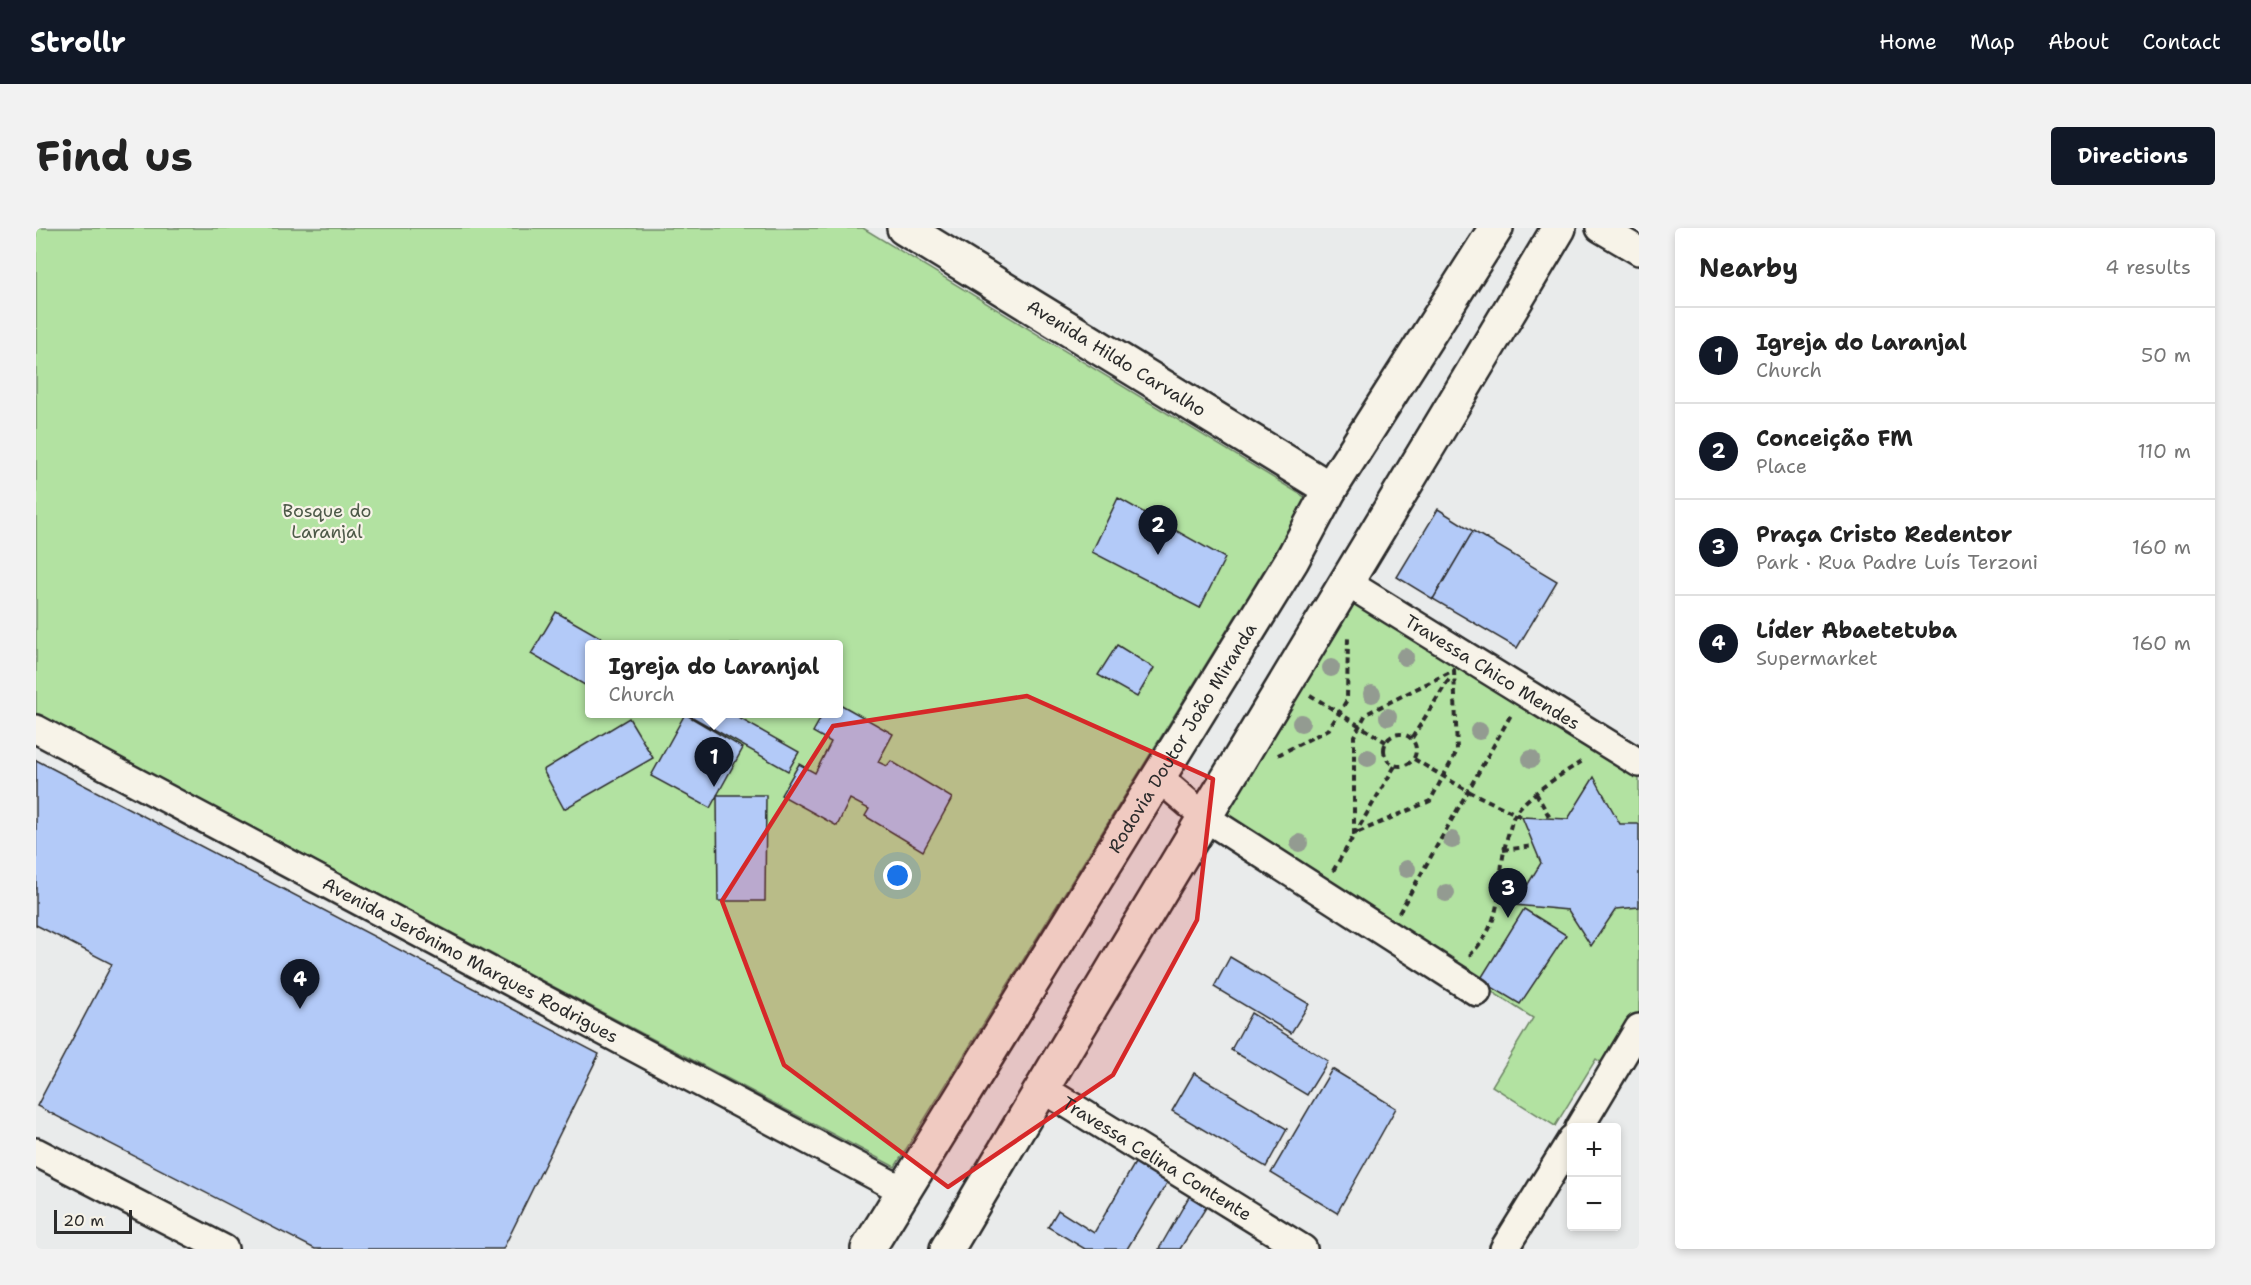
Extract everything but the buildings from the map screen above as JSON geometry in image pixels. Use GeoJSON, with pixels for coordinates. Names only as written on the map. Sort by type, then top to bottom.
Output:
{"type":"FeatureCollection","features":[{"type":"Feature","properties":{"kind":"main road","name":"Avenida Hildo Carvalho"},"geometry":{"type":"LineString","coordinates":[[904,228],[1330,489]]}},
{"type":"Feature","properties":{"kind":"main road","name":"Rodovia Doutor João Miranda"},"geometry":{"type":"LineString","coordinates":[[868,1249],[1292,560],[1330,489],[1496,228]]}},
{"type":"Feature","properties":{"kind":"main road"},"geometry":{"type":"LineString","coordinates":[[947,1249],[1559,228]]}},
{"type":"Feature","properties":{"kind":"street"},"geometry":{"type":"LineString","coordinates":[[1600,228],[1639,251]]}},
{"type":"Feature","properties":{"kind":"street","name":"Travessa Chico Mendes"},"geometry":{"type":"LineString","coordinates":[[1346,582],[1639,763]]}},
{"type":"Feature","properties":{"kind":"street","name":"Avenida Jerônimo Marques Rodrigues"},"geometry":{"type":"LineString","coordinates":[[36,729],[904,1191]]}},
{"type":"Feature","properties":{"kind":"street"},"geometry":{"type":"LineString","coordinates":[[1158,778],[1206,818],[1477,992]]}},
{"type":"Feature","properties":{"kind":"street"},"geometry":{"type":"LineString","coordinates":[[1582,1123],[1639,1028]]}},
{"type":"Feature","properties":{"kind":"street","name":"Travessa Celina Contente"},"geometry":{"type":"LineString","coordinates":[[1042,1088],[1304,1249]]}},
{"type":"Feature","properties":{"kind":"street"},"geometry":{"type":"LineString","coordinates":[[1504,1249],[1567,1147]]}},
{"type":"Feature","properties":{"kind":"street"},"geometry":{"type":"LineString","coordinates":[[36,1152],[224,1249]]}},
{"type":"Feature","properties":{"kind":"path"},"geometry":{"type":"LineString","coordinates":[[1268,760],[1329,729],[1347,700],[1348,630]]}},
{"type":"Feature","properties":{"kind":"path"},"geometry":{"type":"LineString","coordinates":[[1354,834],[1354,736],[1366,714],[1454,670]]}},
{"type":"Feature","properties":{"kind":"path"},"geometry":{"type":"LineString","coordinates":[[1412,738],[1454,670]]}},
{"type":"Feature","properties":{"kind":"path"},"geometry":{"type":"LineString","coordinates":[[1354,834],[1430,801],[1457,751],[1454,670]]}},
{"type":"Feature","properties":{"kind":"path"},"geometry":{"type":"LineString","coordinates":[[1300,689],[1386,742]]}},
{"type":"Feature","properties":{"kind":"path"},"geometry":{"type":"LineString","coordinates":[[1398,916],[1515,707]]}},
{"type":"Feature","properties":{"kind":"path"},"geometry":{"type":"LineString","coordinates":[[1401,733],[1412,738],[1417,750],[1414,759],[1403,766],[1395,765],[1387,760],[1386,742],[1391,736],[1401,733]]}},
{"type":"Feature","properties":{"kind":"path"},"geometry":{"type":"LineString","coordinates":[[1467,957],[1482,943],[1495,915],[1503,849],[1515,814],[1536,793],[1592,754]]}},
{"type":"Feature","properties":{"kind":"path"},"geometry":{"type":"LineString","coordinates":[[1414,759],[1522,817]]}},
{"type":"Feature","properties":{"kind":"path"},"geometry":{"type":"LineString","coordinates":[[1330,877],[1395,765]]}},
{"type":"Feature","properties":{"kind":"path"},"geometry":{"type":"LineString","coordinates":[[1536,793],[1550,819]]}},
{"type":"Feature","properties":{"kind":"path"},"geometry":{"type":"LineString","coordinates":[[1503,849],[1534,846]]}},
{"type":"Feature","properties":{"kind":"highlighted area"},"geometry":{"type":"Polygon","coordinates":[[[1027,696],[1213,779],[1197,920],[1113,1075],[948,1187],[784,1065],[722,901],[833,726],[1027,696]]]}},
{"type":"Feature","properties":{"kind":"green space","name":"Bosque do Laranjal"},"geometry":{"type":"Polygon","coordinates":[[[36,228],[863,228],[1308,499],[895,1167],[36,713],[36,228]]]}},
{"type":"Feature","properties":{"kind":"green space"},"geometry":{"type":"Polygon","coordinates":[[[1347,595],[1639,771],[1639,1017],[1608,1067],[1596,1059],[1555,1126],[1492,1086],[1533,1018],[1221,818],[1347,595]]]}},
{"type":"Feature","properties":{"kind":"place","name":"Conceição FM"},"geometry":{"type":"Point","coordinates":[1158,555]}},
{"type":"Feature","properties":{"kind":"place","name":"Igreja do Laranjal"},"geometry":{"type":"Point","coordinates":[714,787]}},
{"type":"Feature","properties":{"kind":"place","name":"Praça Cristo Redentor"},"geometry":{"type":"Point","coordinates":[1508,918]}},
{"type":"Feature","properties":{"kind":"place","name":"Líder Abaetetuba"},"geometry":{"type":"Point","coordinates":[300,1009]}}]}
